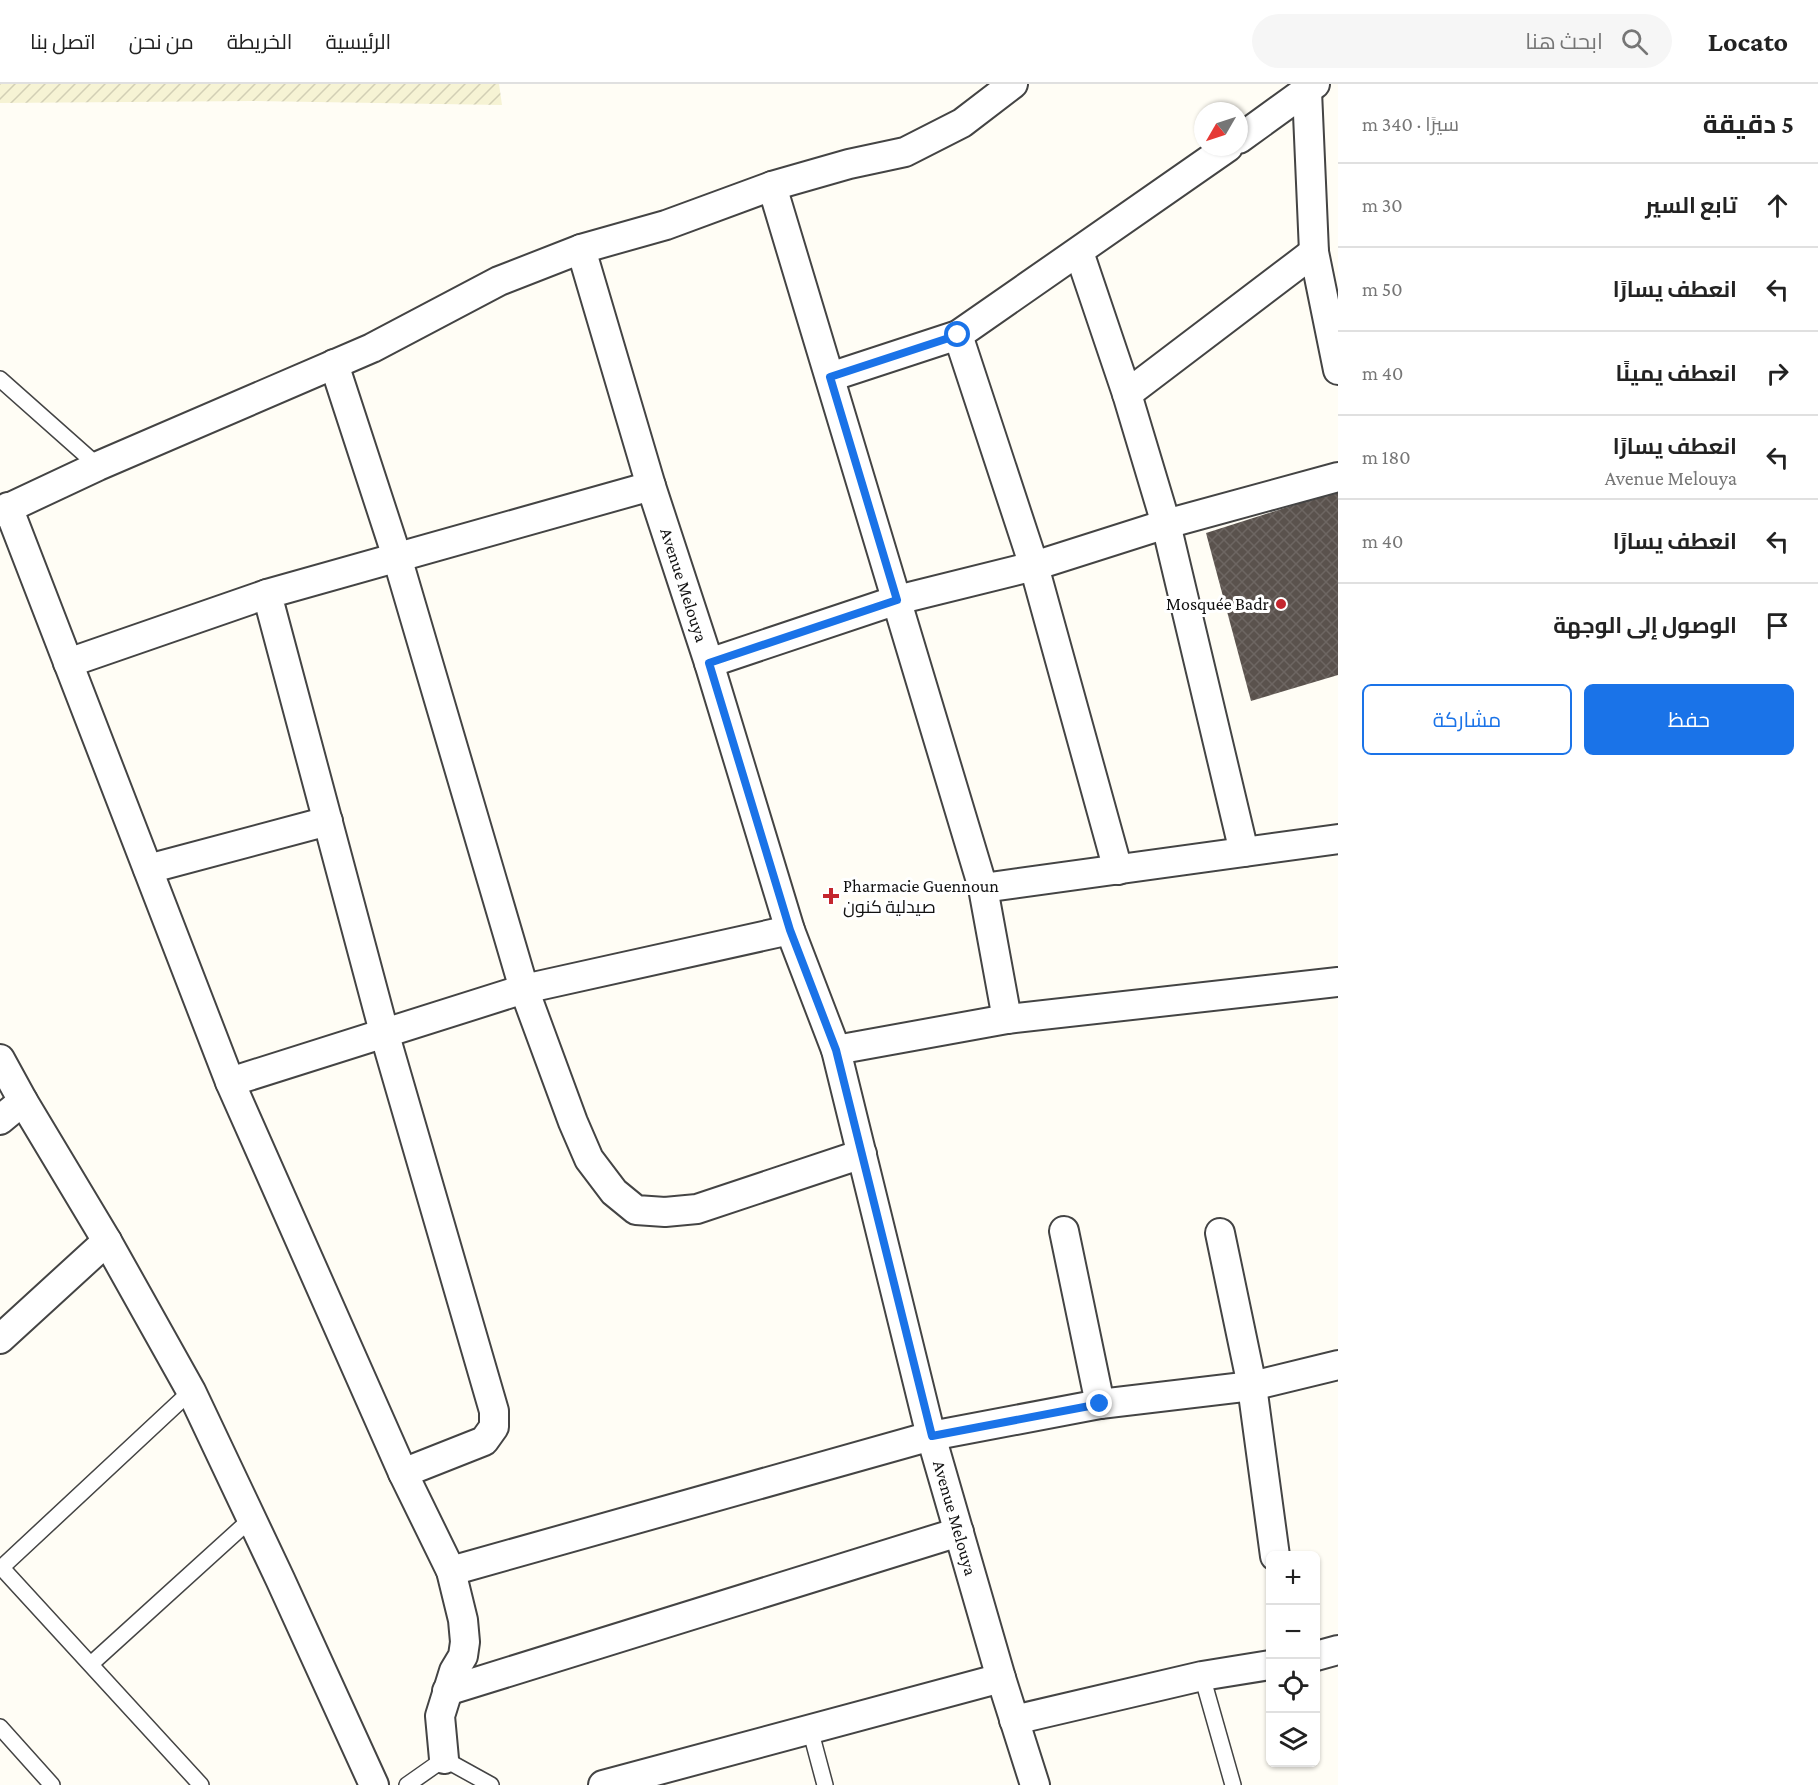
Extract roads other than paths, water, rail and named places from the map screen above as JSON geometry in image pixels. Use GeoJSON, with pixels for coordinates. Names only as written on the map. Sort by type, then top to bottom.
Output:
{"type":"FeatureCollection","features":[{"type":"Feature","properties":{"kind":"street"},"geometry":{"type":"LineString","coordinates":[[444,1759],[440,1716],[454,1671],[463,1656],[465,1642],[463,1620],[451,1571],[403,1473],[230,1082],[68,663],[4,509],[372,348],[499,281],[581,249],[666,225],[772,186],[849,164],[904,152],[962,123],[1013,84]]}},
{"type":"Feature","properties":{"kind":"street"},"geometry":{"type":"LineString","coordinates":[[1248,133],[1311,88]]}},
{"type":"Feature","properties":{"kind":"street"},"geometry":{"type":"LineString","coordinates":[[1311,88],[1314,252],[1338,370]]}},
{"type":"Feature","properties":{"kind":"street"},"geometry":{"type":"LineString","coordinates":[[830,377],[958,335],[1215,156]]}},
{"type":"Feature","properties":{"kind":"street"},"geometry":{"type":"LineString","coordinates":[[772,186],[983,888],[1007,1019]]}},
{"type":"Feature","properties":{"kind":"street","name":"Avenue Melouya"},"geometry":{"type":"LineString","coordinates":[[581,249],[651,486],[709,663],[790,930],[836,1050],[932,1436],[1001,1678],[1035,1785]]}},
{"type":"Feature","properties":{"kind":"street"},"geometry":{"type":"LineString","coordinates":[[1079,252],[1127,394],[1166,524],[1244,852]]}},
{"type":"Feature","properties":{"kind":"street"},"geometry":{"type":"LineString","coordinates":[[1127,394],[1314,252]]}},
{"type":"Feature","properties":{"kind":"street"},"geometry":{"type":"LineString","coordinates":[[958,335],[1034,566],[1118,870]]}},
{"type":"Feature","properties":{"kind":"street"},"geometry":{"type":"LineString","coordinates":[[334,364],[397,557],[524,989],[589,1159],[614,1192],[636,1210],[665,1212],[697,1209],[862,1154]]}},
{"type":"Feature","properties":{"kind":"street"},"geometry":{"type":"LineString","coordinates":[[709,663],[897,600],[1034,566],[1166,524],[1338,477]]}},
{"type":"Feature","properties":{"kind":"street"},"geometry":{"type":"LineString","coordinates":[[68,663],[267,594],[651,486]]}},
{"type":"Feature","properties":{"kind":"street"},"geometry":{"type":"LineString","coordinates":[[267,594],[384,1032],[494,1411],[494,1427],[484,1441],[403,1473]]}},
{"type":"Feature","properties":{"kind":"street"},"geometry":{"type":"LineString","coordinates":[[148,869],[328,820]]}},
{"type":"Feature","properties":{"kind":"street"},"geometry":{"type":"LineString","coordinates":[[983,888],[1338,839]]}},
{"type":"Feature","properties":{"kind":"street"},"geometry":{"type":"LineString","coordinates":[[230,1082],[524,989],[790,930]]}},
{"type":"Feature","properties":{"kind":"street"},"geometry":{"type":"LineString","coordinates":[[836,1050],[1007,1019],[1338,982]]}},
{"type":"Feature","properties":{"kind":"street"},"geometry":{"type":"LineString","coordinates":[[0,1059],[22,1101],[107,1241],[191,1391],[252,1518],[374,1785]]}},
{"type":"Feature","properties":{"kind":"street"},"geometry":{"type":"LineString","coordinates":[[0,1120],[22,1101]]}},
{"type":"Feature","properties":{"kind":"street"},"geometry":{"type":"LineString","coordinates":[[1064,1231],[1100,1404]]}},
{"type":"Feature","properties":{"kind":"street"},"geometry":{"type":"LineString","coordinates":[[1220,1233],[1252,1386],[1274,1551]]}},
{"type":"Feature","properties":{"kind":"street"},"geometry":{"type":"LineString","coordinates":[[0,1339],[107,1241]]}},
{"type":"Feature","properties":{"kind":"street"},"geometry":{"type":"LineString","coordinates":[[451,1571],[932,1436],[1100,1404],[1252,1386],[1338,1365]]}},
{"type":"Feature","properties":{"kind":"street"},"geometry":{"type":"LineString","coordinates":[[447,1691],[959,1532]]}},
{"type":"Feature","properties":{"kind":"street"},"geometry":{"type":"LineString","coordinates":[[1320,1655],[1338,1650]]}},
{"type":"Feature","properties":{"kind":"street"},"geometry":{"type":"LineString","coordinates":[[1014,1720],[1202,1676],[1266,1666]]}},
{"type":"Feature","properties":{"kind":"street"},"geometry":{"type":"LineString","coordinates":[[603,1785],[1001,1678]]}},
{"type":"Feature","properties":{"kind":"lane"},"geometry":{"type":"LineString","coordinates":[[0,379],[98,466]]}},
{"type":"Feature","properties":{"kind":"lane"},"geometry":{"type":"LineString","coordinates":[[191,1391],[1,1568],[201,1785]]}},
{"type":"Feature","properties":{"kind":"lane"},"geometry":{"type":"LineString","coordinates":[[91,1664],[252,1518]]}},
{"type":"Feature","properties":{"kind":"lane"},"geometry":{"type":"LineString","coordinates":[[1202,1676],[1233,1785]]}},
{"type":"Feature","properties":{"kind":"lane"},"geometry":{"type":"LineString","coordinates":[[0,1727],[52,1785]]}},
{"type":"Feature","properties":{"kind":"lane"},"geometry":{"type":"LineString","coordinates":[[810,1729],[825,1785]]}},
{"type":"Feature","properties":{"kind":"lane"},"geometry":{"type":"LineString","coordinates":[[407,1785],[444,1759],[491,1785]]}},
{"type":"Feature","properties":{"kind":"place","name":"Mosquée Badr"},"geometry":{"type":"Point","coordinates":[1281,604]}},
{"type":"Feature","properties":{"kind":"place","name":"Pharmacie Guennoun صيدلية كنون"},"geometry":{"type":"Point","coordinates":[831,896]}}]}
